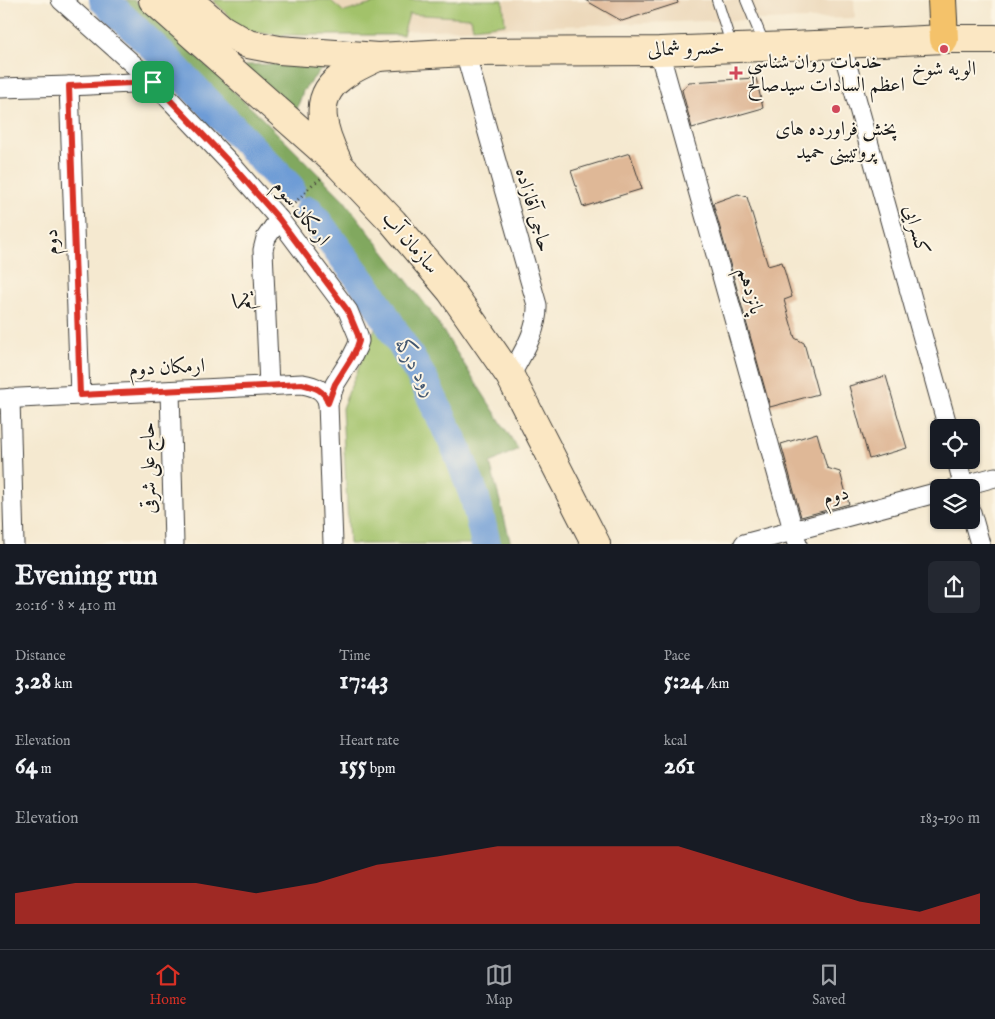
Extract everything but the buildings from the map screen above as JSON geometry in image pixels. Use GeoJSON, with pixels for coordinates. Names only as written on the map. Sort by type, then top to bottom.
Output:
{"type":"FeatureCollection","features":[{"type":"Feature","properties":{"kind":"main road","name":"سازمان آب"},"geometry":{"type":"LineString","coordinates":[[153,0],[339,165],[393,222],[451,291],[510,376],[596,544]]}},
{"type":"Feature","properties":{"kind":"main road"},"geometry":{"type":"LineString","coordinates":[[189,0],[222,30],[248,44],[279,50],[378,56]]}},
{"type":"Feature","properties":{"kind":"main road"},"geometry":{"type":"LineString","coordinates":[[942,0],[944,39]]}},
{"type":"Feature","properties":{"kind":"main road","name":"خسرو شمالی"},"geometry":{"type":"LineString","coordinates":[[378,56],[465,52],[660,51],[944,39],[995,39]]}},
{"type":"Feature","properties":{"kind":"main road"},"geometry":{"type":"LineString","coordinates":[[339,165],[331,148],[324,124],[322,111],[325,98],[330,87],[340,78],[378,56]]}},
{"type":"Feature","properties":{"kind":"street","name":"ارمکان سوم"},"geometry":{"type":"LineString","coordinates":[[61,0],[153,82],[230,163],[284,214],[348,311],[359,341],[335,384],[328,403],[332,544]]}},
{"type":"Feature","properties":{"kind":"street","name":"کسرایی"},"geometry":{"type":"LineString","coordinates":[[841,44],[945,419]]}},
{"type":"Feature","properties":{"kind":"street","name":"پانزدهم"},"geometry":{"type":"LineString","coordinates":[[660,51],[795,537]]}},
{"type":"Feature","properties":{"kind":"street","name":"حاجی آقازاده"},"geometry":{"type":"LineString","coordinates":[[465,52],[537,305],[538,315],[531,336],[510,376]]}},
{"type":"Feature","properties":{"kind":"street"},"geometry":{"type":"LineString","coordinates":[[0,88],[153,82]]}},
{"type":"Feature","properties":{"kind":"street","name":"دوم"},"geometry":{"type":"LineString","coordinates":[[69,86],[80,395]]}},
{"type":"Feature","properties":{"kind":"street","name":"یکم"},"geometry":{"type":"LineString","coordinates":[[269,386],[263,250],[266,238],[284,214]]}},
{"type":"Feature","properties":{"kind":"street","name":"ارمکان دوم"},"geometry":{"type":"LineString","coordinates":[[5,399],[302,384],[321,390],[328,403]]}},
{"type":"Feature","properties":{"kind":"street","name":"حاج علی شرقی"},"geometry":{"type":"LineString","coordinates":[[170,391],[174,544]]}},
{"type":"Feature","properties":{"kind":"street"},"geometry":{"type":"LineString","coordinates":[[5,399],[14,544]]}},
{"type":"Feature","properties":{"kind":"street"},"geometry":{"type":"LineString","coordinates":[[980,481],[995,477]]}},
{"type":"Feature","properties":{"kind":"street","name":"دوم"},"geometry":{"type":"LineString","coordinates":[[744,544],[795,537],[930,495]]}},
{"type":"Feature","properties":{"kind":"street"},"geometry":{"type":"LineString","coordinates":[[976,529],[980,544]]}},
{"type":"Feature","properties":{"kind":"lane"},"geometry":{"type":"LineString","coordinates":[[717,0],[732,48]]}},
{"type":"Feature","properties":{"kind":"lane"},"geometry":{"type":"LineString","coordinates":[[746,0],[765,47]]}},
{"type":"Feature","properties":{"kind":"path"},"geometry":{"type":"LineString","coordinates":[[284,214],[312,185]]}},
{"type":"Feature","properties":{"kind":"shaded area"},"geometry":{"type":"Polygon","coordinates":[[[207,0],[854,0],[855,18],[246,36],[207,0]]]}},
{"type":"Feature","properties":{"kind":"green space"},"geometry":{"type":"Polygon","coordinates":[[[112,0],[134,0],[166,27],[267,123],[343,199],[429,309],[518,449],[490,463],[511,544],[491,544],[483,505],[426,367],[349,249],[262,149],[176,57],[112,0]]]}},
{"type":"Feature","properties":{"kind":"green space"},"geometry":{"type":"Polygon","coordinates":[[[213,0],[330,0],[344,12],[386,0],[503,0],[505,24],[473,28],[471,18],[409,14],[403,35],[278,35],[244,31],[213,0]]]}},
{"type":"Feature","properties":{"kind":"green space"},"geometry":{"type":"Polygon","coordinates":[[[327,62],[303,91],[295,115],[242,68],[248,65],[327,62]]]}},
{"type":"Feature","properties":{"kind":"green space"},"geometry":{"type":"Polygon","coordinates":[[[378,321],[402,358],[425,400],[466,498],[475,544],[349,544],[342,408],[378,321]]]}},
{"type":"Feature","properties":{"kind":"waterway","name":"رود درکه"},"geometry":{"type":"LineString","coordinates":[[104,0],[164,57],[290,188]]}},
{"type":"Feature","properties":{"kind":"waterway","name":"رود درکه"},"geometry":{"type":"LineString","coordinates":[[309,211],[372,295],[424,381],[457,450],[475,498],[486,544]]}},
{"type":"Feature","properties":{"kind":"place","name":"الویه شوخ"},"geometry":{"type":"Point","coordinates":[944,49]}},
{"type":"Feature","properties":{"kind":"place","name":"خدمات روان شناسی اعظم السادات سیدصالح"},"geometry":{"type":"Point","coordinates":[736,73]}},
{"type":"Feature","properties":{"kind":"place","name":"پخش فراورده های پروتیینی حمید"},"geometry":{"type":"Point","coordinates":[836,109]}},
{"type":"Feature","properties":{"kind":"route"},"geometry":{"type":"LineString","coordinates":[[153,82],[230,163],[279,219],[348,311],[359,341],[352,357],[331,392],[328,403],[321,390],[302,384],[80,395],[69,86],[153,82]]}}]}
